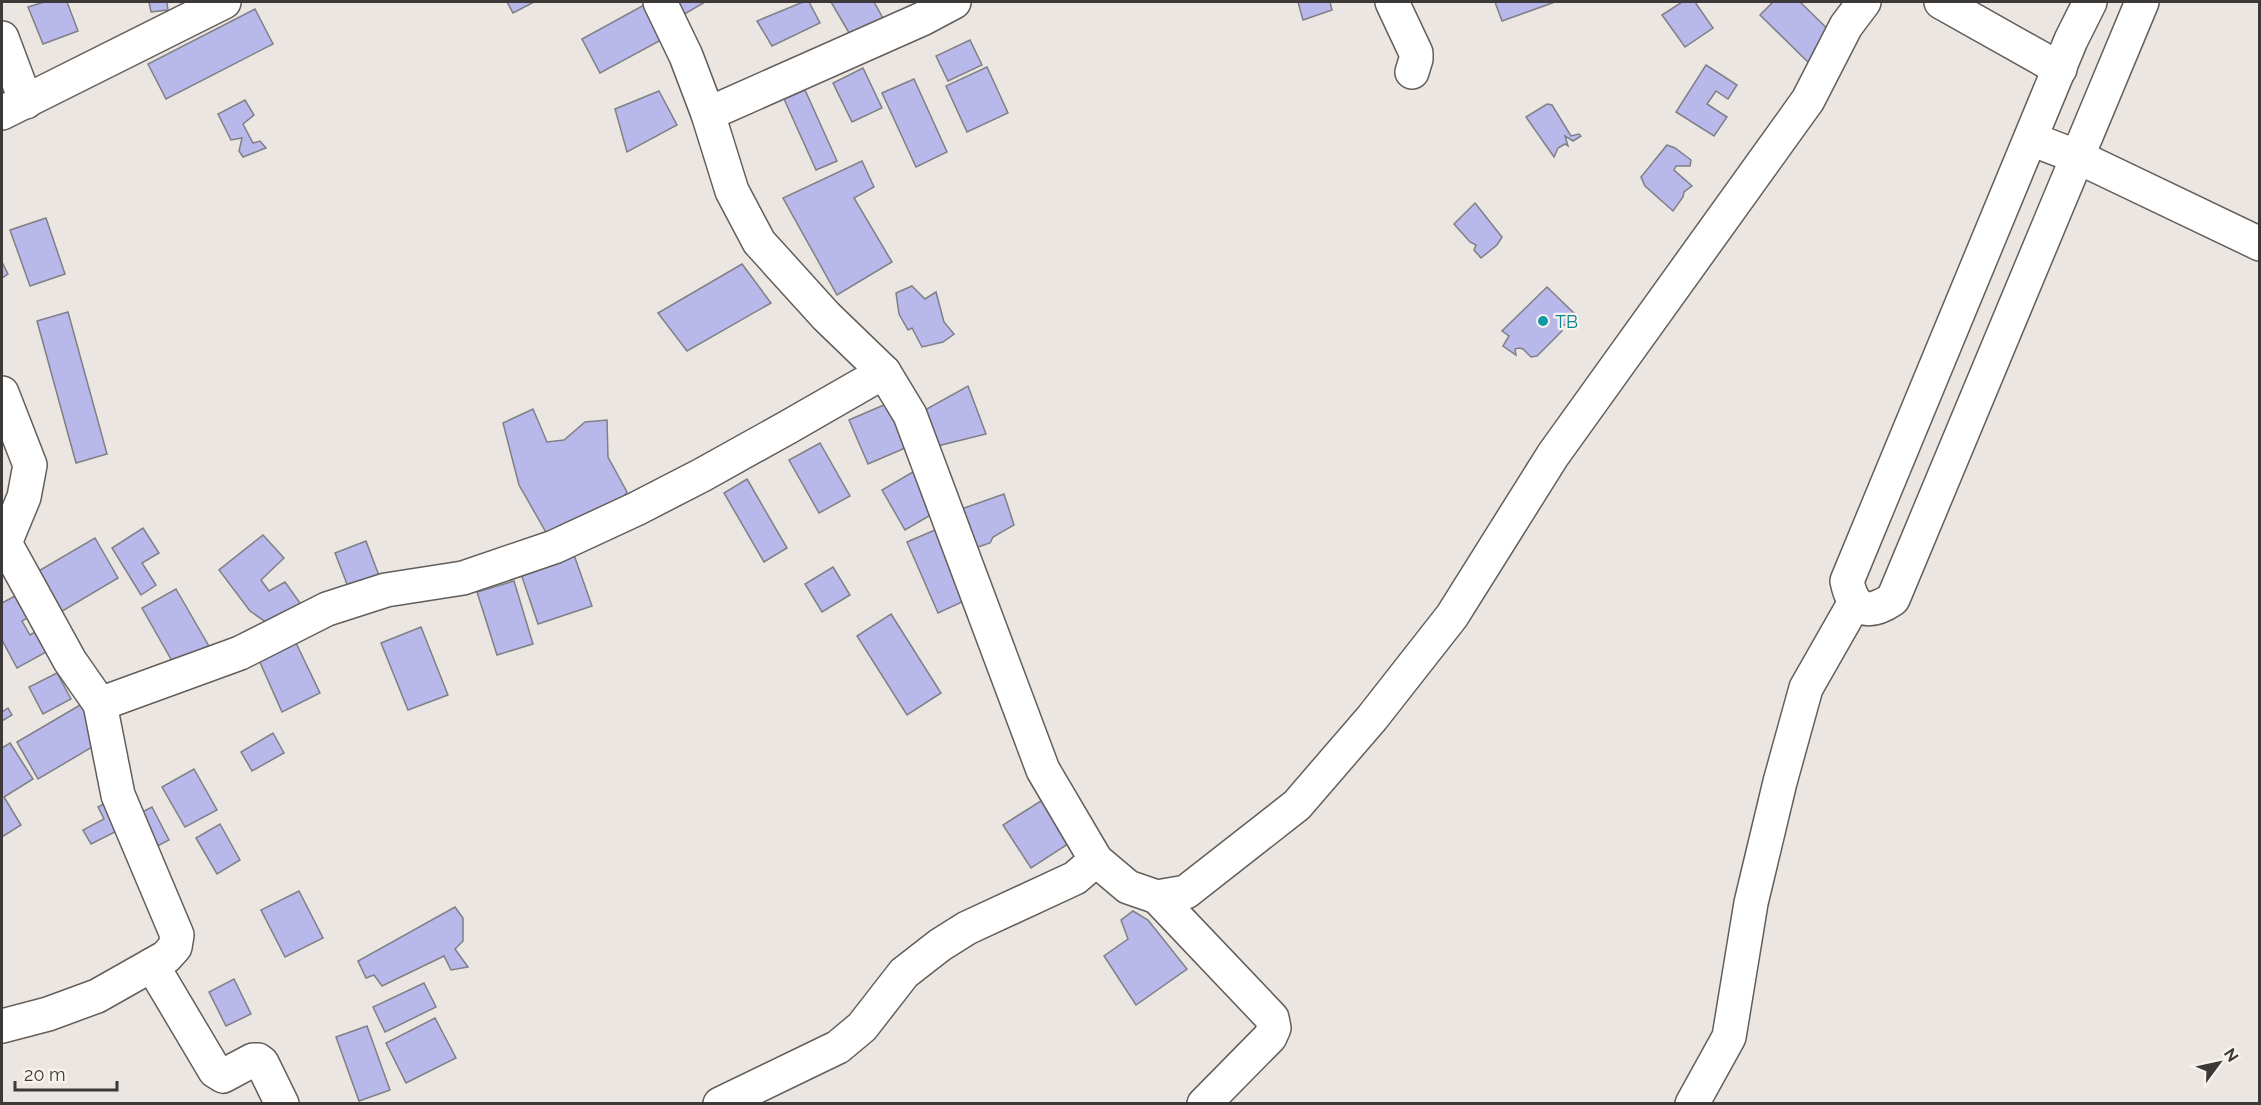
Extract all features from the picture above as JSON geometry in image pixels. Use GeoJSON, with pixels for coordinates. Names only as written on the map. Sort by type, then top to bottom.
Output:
{"type":"FeatureCollection","features":[{"type":"Feature","properties":{"kind":"street"},"geometry":{"type":"LineString","coordinates":[[2,38],[14,108],[224,2]]}},
{"type":"Feature","properties":{"kind":"street"},"geometry":{"type":"LineString","coordinates":[[660,2],[686,56],[708,114],[732,191],[759,242],[826,316],[884,372],[910,416],[1043,770],[1096,860],[1128,887],[1157,897],[1272,1018],[1274,1028],[1270,1037],[1203,1104]]}},
{"type":"Feature","properties":{"kind":"street"},"geometry":{"type":"LineString","coordinates":[[708,114],[922,19],[954,2]]}},
{"type":"Feature","properties":{"kind":"street"},"geometry":{"type":"LineString","coordinates":[[1392,2],[1416,52],[1412,72]]}},
{"type":"Feature","properties":{"kind":"street"},"geometry":{"type":"LineString","coordinates":[[1157,897],[1186,892],[1297,806],[1372,718],[1452,616],[1553,455],[1808,100],[1846,26],[1864,2]]}},
{"type":"Feature","properties":{"kind":"street"},"geometry":{"type":"LineString","coordinates":[[1941,2],[2060,69]]}},
{"type":"Feature","properties":{"kind":"street"},"geometry":{"type":"LineString","coordinates":[[2090,2],[1847,581],[1855,602],[1866,609],[1879,609],[1893,599],[2142,2]]}},
{"type":"Feature","properties":{"kind":"street"},"geometry":{"type":"LineString","coordinates":[[2031,139],[2078,157],[2259,244]]}},
{"type":"Feature","properties":{"kind":"street"},"geometry":{"type":"LineString","coordinates":[[100,704],[240,653],[327,609],[386,590],[463,578],[554,547],[692,480],[884,372]]}},
{"type":"Feature","properties":{"kind":"street"},"geometry":{"type":"LineString","coordinates":[[2,393],[30,465],[24,497],[5,543],[77,673],[100,704],[118,795],[177,935],[175,947],[166,957],[97,996],[48,1014],[2,1026]]}},
{"type":"Feature","properties":{"kind":"street"},"geometry":{"type":"LineString","coordinates":[[1692,1104],[1729,1037],[1751,903],[1780,782],[1806,688],[1855,602]]}},
{"type":"Feature","properties":{"kind":"street"},"geometry":{"type":"LineString","coordinates":[[720,1104],[838,1047],[862,1027],[904,973],[940,945],[967,928],[1075,878],[1096,860]]}},
{"type":"Feature","properties":{"kind":"street"},"geometry":{"type":"LineString","coordinates":[[152,965],[215,1071],[224,1076],[253,1060],[258,1060],[262,1063],[282,1104]]}},
{"type":"Feature","properties":{"kind":"building"},"geometry":{"type":"Polygon","coordinates":[[[44,2],[67,2],[78,31],[43,44],[28,7],[44,2]]]}},
{"type":"Feature","properties":{"kind":"building"},"geometry":{"type":"Polygon","coordinates":[[[149,2],[167,2],[168,10],[151,12],[149,2]]]}},
{"type":"Feature","properties":{"kind":"building"},"geometry":{"type":"Polygon","coordinates":[[[507,2],[534,2],[513,13],[507,2]]]}},
{"type":"Feature","properties":{"kind":"building"},"geometry":{"type":"Polygon","coordinates":[[[671,2],[705,2],[678,18],[671,2]]]}},
{"type":"Feature","properties":{"kind":"building"},"geometry":{"type":"Polygon","coordinates":[[[803,2],[809,2],[820,23],[772,46],[757,21],[803,2]]]}},
{"type":"Feature","properties":{"kind":"building"},"geometry":{"type":"Polygon","coordinates":[[[831,2],[874,2],[884,20],[852,38],[831,2]]]}},
{"type":"Feature","properties":{"kind":"building"},"geometry":{"type":"Polygon","coordinates":[[[1298,2],[1330,2],[1332,10],[1303,20],[1298,2]]]}},
{"type":"Feature","properties":{"kind":"building"},"geometry":{"type":"Polygon","coordinates":[[[1495,2],[1555,2],[1502,21],[1495,2]]]}},
{"type":"Feature","properties":{"kind":"building"},"geometry":{"type":"Polygon","coordinates":[[[1682,2],[1695,2],[1713,28],[1685,47],[1662,15],[1682,2]]]}},
{"type":"Feature","properties":{"kind":"building"},"geometry":{"type":"Polygon","coordinates":[[[1773,2],[1800,2],[1838,39],[1812,66],[1760,15],[1773,2]]]}},
{"type":"Feature","properties":{"kind":"building"},"geometry":{"type":"Polygon","coordinates":[[[644,5],[663,39],[600,73],[582,39],[644,5]]]}},
{"type":"Feature","properties":{"kind":"building"},"geometry":{"type":"Polygon","coordinates":[[[255,9],[273,44],[166,99],[148,64],[255,9]]]}},
{"type":"Feature","properties":{"kind":"building"},"geometry":{"type":"Polygon","coordinates":[[[970,40],[982,65],[948,81],[936,56],[970,40]]]}},
{"type":"Feature","properties":{"kind":"building"},"geometry":{"type":"Polygon","coordinates":[[[1706,65],[1737,85],[1728,99],[1716,91],[1707,104],[1727,117],[1714,136],[1676,112],[1706,65]]]}},
{"type":"Feature","properties":{"kind":"building"},"geometry":{"type":"Polygon","coordinates":[[[987,67],[1008,113],[967,132],[946,86],[987,67]]]}},
{"type":"Feature","properties":{"kind":"building"},"geometry":{"type":"Polygon","coordinates":[[[863,68],[882,108],[852,122],[833,83],[863,68]]]}},
{"type":"Feature","properties":{"kind":"building"},"geometry":{"type":"Polygon","coordinates":[[[914,79],[947,152],[916,167],[882,93],[914,79]]]}},
{"type":"Feature","properties":{"kind":"building"},"geometry":{"type":"Polygon","coordinates":[[[805,90],[837,161],[816,170],[784,99],[805,90]]]}},
{"type":"Feature","properties":{"kind":"building"},"geometry":{"type":"Polygon","coordinates":[[[659,91],[677,125],[627,152],[615,109],[659,91]]]}},
{"type":"Feature","properties":{"kind":"building"},"geometry":{"type":"Polygon","coordinates":[[[245,100],[254,115],[243,124],[253,143],[260,141],[266,148],[243,157],[239,151],[242,138],[231,140],[218,114],[245,100]]]}},
{"type":"Feature","properties":{"kind":"building"},"geometry":{"type":"Polygon","coordinates":[[[1547,104],[1552,105],[1571,136],[1579,134],[1581,136],[1573,141],[1565,136],[1568,146],[1565,144],[1558,148],[1554,157],[1526,117],[1547,104]]]}},
{"type":"Feature","properties":{"kind":"building"},"geometry":{"type":"Polygon","coordinates":[[[1667,145],[1691,160],[1690,166],[1676,166],[1674,170],[1692,186],[1684,192],[1673,211],[1645,186],[1641,177],[1667,145]]]}},
{"type":"Feature","properties":{"kind":"building"},"geometry":{"type":"Polygon","coordinates":[[[862,161],[874,187],[854,198],[892,262],[837,295],[783,198],[862,161]]]}},
{"type":"Feature","properties":{"kind":"building"},"geometry":{"type":"Polygon","coordinates":[[[1475,203],[1502,237],[1497,245],[1481,258],[1474,250],[1476,245],[1470,242],[1454,224],[1475,203]]]}},
{"type":"Feature","properties":{"kind":"building"},"geometry":{"type":"Polygon","coordinates":[[[46,218],[65,274],[30,286],[10,230],[46,218]]]}},
{"type":"Feature","properties":{"kind":"building"},"geometry":{"type":"Polygon","coordinates":[[[2,262],[8,274],[2,278],[2,262]]]}},
{"type":"Feature","properties":{"kind":"building"},"geometry":{"type":"Polygon","coordinates":[[[742,264],[771,303],[687,351],[658,313],[742,264]]]}},
{"type":"Feature","properties":{"kind":"building"},"geometry":{"type":"Polygon","coordinates":[[[912,286],[925,299],[936,292],[944,322],[954,334],[943,342],[922,347],[912,328],[908,330],[899,314],[896,293],[912,286]]]}},
{"type":"Feature","properties":{"kind":"building","name":"TB"},"geometry":{"type":"Polygon","coordinates":[[[1547,287],[1578,317],[1568,325],[1562,325],[1562,331],[1537,356],[1531,357],[1519,348],[1515,349],[1516,355],[1503,346],[1509,336],[1502,331],[1547,287]]]}},
{"type":"Feature","properties":{"kind":"building"},"geometry":{"type":"Polygon","coordinates":[[[68,312],[107,454],[76,463],[37,321],[68,312]]]}},
{"type":"Feature","properties":{"kind":"building"},"geometry":{"type":"Polygon","coordinates":[[[968,386],[986,434],[929,448],[914,416],[968,386]]]}},
{"type":"Feature","properties":{"kind":"building"},"geometry":{"type":"Polygon","coordinates":[[[893,401],[912,445],[868,464],[849,420],[893,401]]]}},
{"type":"Feature","properties":{"kind":"building"},"geometry":{"type":"Polygon","coordinates":[[[533,409],[547,442],[564,440],[585,422],[607,420],[608,457],[627,492],[617,509],[547,534],[519,485],[503,423],[533,409]]]}},
{"type":"Feature","properties":{"kind":"building"},"geometry":{"type":"Polygon","coordinates":[[[820,443],[850,496],[819,513],[789,460],[820,443]]]}},
{"type":"Feature","properties":{"kind":"building"},"geometry":{"type":"Polygon","coordinates":[[[918,469],[941,509],[905,530],[882,490],[918,469]]]}},
{"type":"Feature","properties":{"kind":"building"},"geometry":{"type":"Polygon","coordinates":[[[747,479],[787,548],[764,562],[724,493],[747,479]]]}},
{"type":"Feature","properties":{"kind":"building"},"geometry":{"type":"Polygon","coordinates":[[[1004,494],[1014,525],[993,537],[990,543],[975,548],[950,513],[1004,494]]]}},
{"type":"Feature","properties":{"kind":"building"},"geometry":{"type":"Polygon","coordinates":[[[942,527],[973,597],[938,613],[907,542],[942,527]]]}},
{"type":"Feature","properties":{"kind":"building"},"geometry":{"type":"Polygon","coordinates":[[[143,528],[159,553],[142,563],[156,585],[141,595],[112,548],[143,528]]]}},
{"type":"Feature","properties":{"kind":"building"},"geometry":{"type":"Polygon","coordinates":[[[263,535],[284,558],[261,580],[269,591],[285,582],[305,610],[273,627],[250,611],[219,570],[263,535]]]}},
{"type":"Feature","properties":{"kind":"building"},"geometry":{"type":"Polygon","coordinates":[[[95,538],[118,578],[54,616],[30,576],[95,538]]]}},
{"type":"Feature","properties":{"kind":"building"},"geometry":{"type":"Polygon","coordinates":[[[366,541],[381,581],[350,592],[335,553],[366,541]]]}},
{"type":"Feature","properties":{"kind":"building"},"geometry":{"type":"Polygon","coordinates":[[[573,552],[592,606],[538,624],[520,571],[573,552]]]}},
{"type":"Feature","properties":{"kind":"building"},"geometry":{"type":"Polygon","coordinates":[[[833,567],[850,595],[822,612],[805,584],[833,567]]]}},
{"type":"Feature","properties":{"kind":"building"},"geometry":{"type":"Polygon","coordinates":[[[514,581],[533,644],[497,655],[477,592],[514,581]]]}},
{"type":"Feature","properties":{"kind":"building"},"geometry":{"type":"Polygon","coordinates":[[[28,589],[40,611],[22,621],[30,635],[46,626],[57,646],[17,668],[2,640],[2,603],[28,589]]]}},
{"type":"Feature","properties":{"kind":"building"},"geometry":{"type":"Polygon","coordinates":[[[176,589],[210,648],[176,668],[142,608],[176,589]]]}},
{"type":"Feature","properties":{"kind":"building"},"geometry":{"type":"Polygon","coordinates":[[[891,614],[941,693],[907,715],[857,636],[891,614]]]}},
{"type":"Feature","properties":{"kind":"building"},"geometry":{"type":"Polygon","coordinates":[[[421,627],[448,695],[408,710],[381,643],[421,627]]]}},
{"type":"Feature","properties":{"kind":"building"},"geometry":{"type":"Polygon","coordinates":[[[296,643],[320,693],[282,712],[259,660],[296,643]]]}},
{"type":"Feature","properties":{"kind":"building"},"geometry":{"type":"Polygon","coordinates":[[[57,673],[71,699],[43,714],[29,687],[57,673]]]}},
{"type":"Feature","properties":{"kind":"building"},"geometry":{"type":"Polygon","coordinates":[[[87,701],[99,743],[38,779],[17,742],[87,701]]]}},
{"type":"Feature","properties":{"kind":"building"},"geometry":{"type":"Polygon","coordinates":[[[8,708],[12,715],[2,721],[2,712],[8,708]]]}},
{"type":"Feature","properties":{"kind":"building"},"geometry":{"type":"Polygon","coordinates":[[[273,733],[284,753],[252,771],[241,752],[273,733]]]}},
{"type":"Feature","properties":{"kind":"building"},"geometry":{"type":"Polygon","coordinates":[[[10,743],[33,779],[4,797],[21,825],[2,837],[2,748],[10,743]]]}},
{"type":"Feature","properties":{"kind":"building"},"geometry":{"type":"Polygon","coordinates":[[[194,769],[217,810],[185,827],[162,787],[194,769]]]}},
{"type":"Feature","properties":{"kind":"building"},"geometry":{"type":"Polygon","coordinates":[[[1044,799],[1071,842],[1031,868],[1003,825],[1044,799]]]}},
{"type":"Feature","properties":{"kind":"building"},"geometry":{"type":"Polygon","coordinates":[[[109,801],[123,828],[91,844],[83,830],[104,819],[98,807],[109,801]]]}},
{"type":"Feature","properties":{"kind":"building"},"geometry":{"type":"Polygon","coordinates":[[[152,807],[169,840],[150,850],[132,817],[152,807]]]}},
{"type":"Feature","properties":{"kind":"building"},"geometry":{"type":"Polygon","coordinates":[[[220,824],[240,860],[217,874],[196,838],[220,824]]]}},
{"type":"Feature","properties":{"kind":"building"},"geometry":{"type":"Polygon","coordinates":[[[299,891],[323,938],[285,957],[261,910],[299,891]]]}},
{"type":"Feature","properties":{"kind":"building"},"geometry":{"type":"Polygon","coordinates":[[[455,907],[463,918],[463,941],[455,949],[468,967],[451,970],[444,956],[382,986],[374,975],[366,978],[358,961],[455,907]]]}},
{"type":"Feature","properties":{"kind":"building"},"geometry":{"type":"Polygon","coordinates":[[[1133,911],[1148,920],[1187,969],[1136,1005],[1104,956],[1128,939],[1121,920],[1133,911]]]}},
{"type":"Feature","properties":{"kind":"building"},"geometry":{"type":"Polygon","coordinates":[[[234,979],[251,1014],[226,1026],[209,992],[234,979]]]}},
{"type":"Feature","properties":{"kind":"building"},"geometry":{"type":"Polygon","coordinates":[[[424,983],[436,1007],[385,1032],[373,1007],[424,983]]]}},
{"type":"Feature","properties":{"kind":"building"},"geometry":{"type":"Polygon","coordinates":[[[435,1018],[456,1058],[406,1083],[386,1043],[435,1018]]]}},
{"type":"Feature","properties":{"kind":"building"},"geometry":{"type":"Polygon","coordinates":[[[367,1026],[390,1090],[359,1101],[336,1037],[367,1026]]]}},
{"type":"Feature","properties":{"kind":"place","name":"TB"},"geometry":{"type":"Point","coordinates":[1543,321]}}]}
